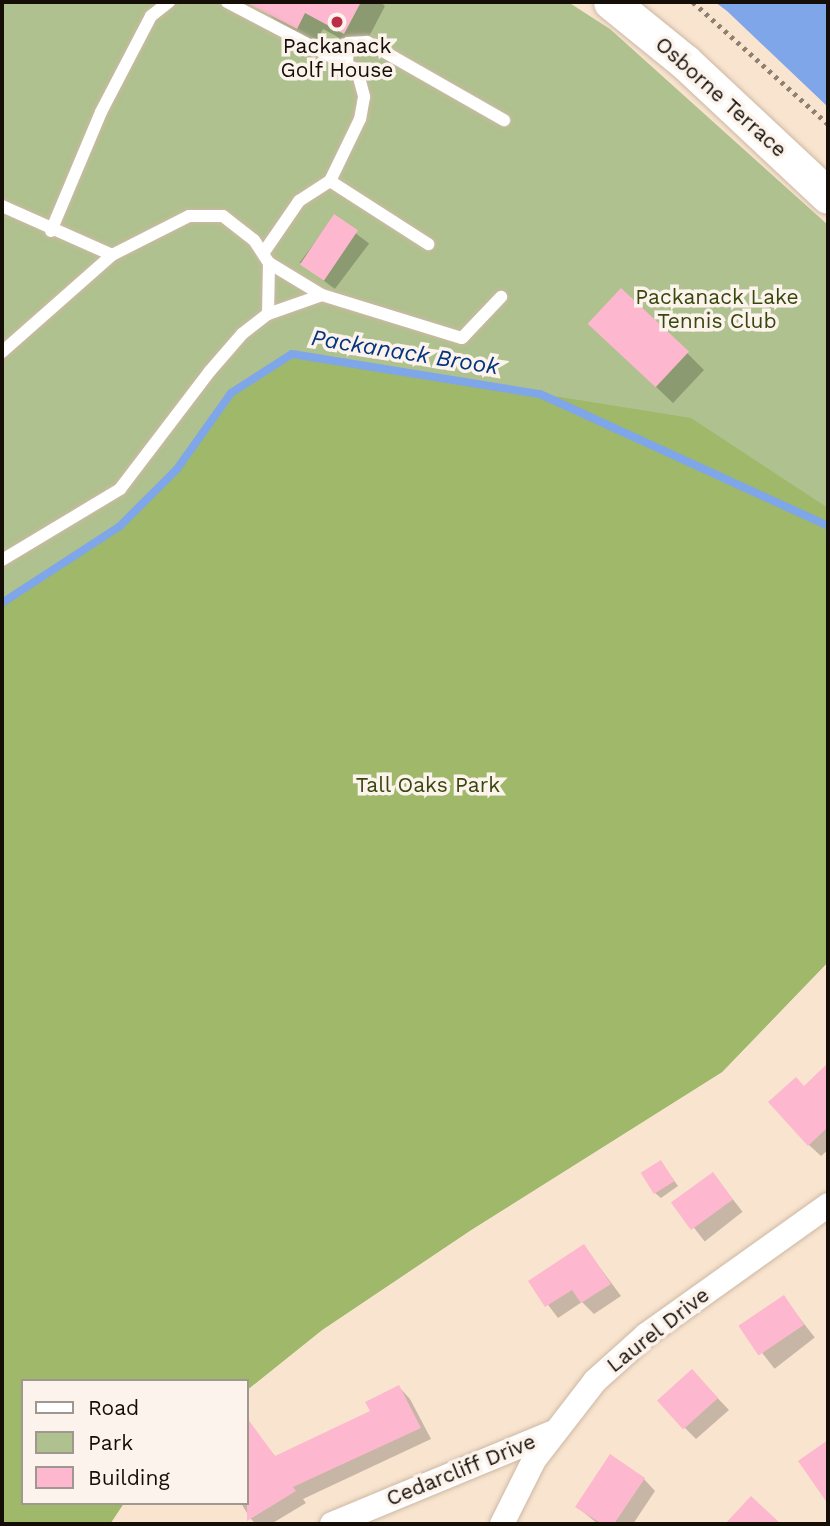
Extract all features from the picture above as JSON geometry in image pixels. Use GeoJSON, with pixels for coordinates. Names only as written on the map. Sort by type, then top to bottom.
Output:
{"type":"FeatureCollection","features":[{"type":"Feature","properties":{"kind":"street","name":"Osborne Terrace"},"geometry":{"type":"LineString","coordinates":[[611,2],[685,62],[828,197]]}},
{"type":"Feature","properties":{"kind":"street","name":"Laurel Drive"},"geometry":{"type":"LineString","coordinates":[[502,1524],[552,1433],[595,1381],[646,1335],[828,1205]]}},
{"type":"Feature","properties":{"kind":"street","name":"Cedarcliff Drive"},"geometry":{"type":"LineString","coordinates":[[332,1524],[552,1433]]}},
{"type":"Feature","properties":{"kind":"lane"},"geometry":{"type":"LineString","coordinates":[[51,231],[107,100],[151,16],[169,2]]}},
{"type":"Feature","properties":{"kind":"lane"},"geometry":{"type":"LineString","coordinates":[[227,2],[348,64],[361,78],[363,108],[330,181],[299,201],[267,258],[268,314]]}},
{"type":"Feature","properties":{"kind":"lane"},"geometry":{"type":"LineString","coordinates":[[348,64],[348,43],[367,42],[504,120]]}},
{"type":"Feature","properties":{"kind":"lane"},"geometry":{"type":"LineString","coordinates":[[330,181],[428,244]]}},
{"type":"Feature","properties":{"kind":"lane"},"geometry":{"type":"LineString","coordinates":[[2,206],[51,231],[112,255]]}},
{"type":"Feature","properties":{"kind":"lane"},"geometry":{"type":"LineString","coordinates":[[2,352],[112,255],[189,216],[204,214],[233,222],[267,258],[322,295],[456,338],[462,338],[501,297]]}},
{"type":"Feature","properties":{"kind":"lane"},"geometry":{"type":"LineString","coordinates":[[2,561],[120,489],[210,371],[242,334],[268,314],[322,295]]}},
{"type":"Feature","properties":{"kind":"path"},"geometry":{"type":"LineString","coordinates":[[693,2],[828,124]]}},
{"type":"Feature","properties":{"kind":"green space","name":"Tall Oaks Park"},"geometry":{"type":"Polygon","coordinates":[[[2,2],[568,2],[610,29],[828,225],[828,962],[722,1072],[471,1230],[322,1330],[248,1389],[248,1379],[21,1379],[21,1505],[123,1505],[110,1524],[2,1524],[2,2]]]}},
{"type":"Feature","properties":{"kind":"green space","name":"Tall Oaks Park"},"geometry":{"type":"Polygon","coordinates":[[[292,354],[691,418],[828,508],[828,962],[722,1072],[471,1230],[322,1330],[248,1389],[248,1379],[21,1379],[21,1505],[123,1505],[110,1524],[2,1524],[2,603],[120,526],[177,469],[231,393],[292,354]]]}},
{"type":"Feature","properties":{"kind":"water"},"geometry":{"type":"Polygon","coordinates":[[[715,2],[828,2],[828,107],[727,11],[715,2]]]}},
{"type":"Feature","properties":{"kind":"building","name":"Packanack Golf House"},"geometry":{"type":"Polygon","coordinates":[[[245,2],[361,2],[344,34],[305,13],[297,29],[245,2]]]}},
{"type":"Feature","properties":{"kind":"building"},"geometry":{"type":"Polygon","coordinates":[[[334,214],[358,230],[324,281],[300,265],[334,214]]]}},
{"type":"Feature","properties":{"kind":"building"},"geometry":{"type":"Polygon","coordinates":[[[621,288],[689,351],[656,387],[588,324],[621,288]]]}},
{"type":"Feature","properties":{"kind":"building"},"geometry":{"type":"Polygon","coordinates":[[[828,1063],[828,1127],[808,1146],[768,1102],[796,1077],[804,1086],[828,1063]]]}},
{"type":"Feature","properties":{"kind":"building"},"geometry":{"type":"Polygon","coordinates":[[[661,1160],[674,1181],[654,1194],[641,1173],[661,1160]]]}},
{"type":"Feature","properties":{"kind":"building"},"geometry":{"type":"Polygon","coordinates":[[[713,1172],[733,1200],[691,1230],[671,1203],[713,1172]]]}},
{"type":"Feature","properties":{"kind":"building"},"geometry":{"type":"Polygon","coordinates":[[[584,1244],[611,1284],[581,1303],[572,1290],[545,1307],[528,1281],[584,1244]]]}},
{"type":"Feature","properties":{"kind":"building"},"geometry":{"type":"Polygon","coordinates":[[[784,1295],[804,1325],[759,1356],[738,1326],[784,1295]]]}},
{"type":"Feature","properties":{"kind":"building"},"geometry":{"type":"Polygon","coordinates":[[[692,1369],[718,1398],[683,1429],[657,1400],[692,1369]]]}},
{"type":"Feature","properties":{"kind":"building"},"geometry":{"type":"Polygon","coordinates":[[[399,1385],[421,1428],[293,1487],[296,1491],[247,1521],[248,1419],[275,1456],[370,1411],[365,1402],[399,1385]]]}},
{"type":"Feature","properties":{"kind":"building"},"geometry":{"type":"Polygon","coordinates":[[[828,1440],[828,1504],[798,1461],[828,1440]]]}},
{"type":"Feature","properties":{"kind":"building"},"geometry":{"type":"Polygon","coordinates":[[[610,1454],[645,1478],[614,1524],[602,1524],[575,1507],[610,1454]]]}},
{"type":"Feature","properties":{"kind":"building"},"geometry":{"type":"Polygon","coordinates":[[[751,1496],[781,1524],[725,1524],[751,1496]]]}},
{"type":"Feature","properties":{"kind":"waterway","name":"Packanack Brook"},"geometry":{"type":"LineString","coordinates":[[2,603],[120,526],[177,469],[231,393],[292,354],[540,394],[828,526]]}},
{"type":"Feature","properties":{"kind":"place","name":"Packanack Golf House"},"geometry":{"type":"Point","coordinates":[337,22]}},
{"type":"Feature","properties":{"kind":"park label","name":"Packanack Lake Tennis Club"},"geometry":{"type":"Point","coordinates":[717,309]}}]}
